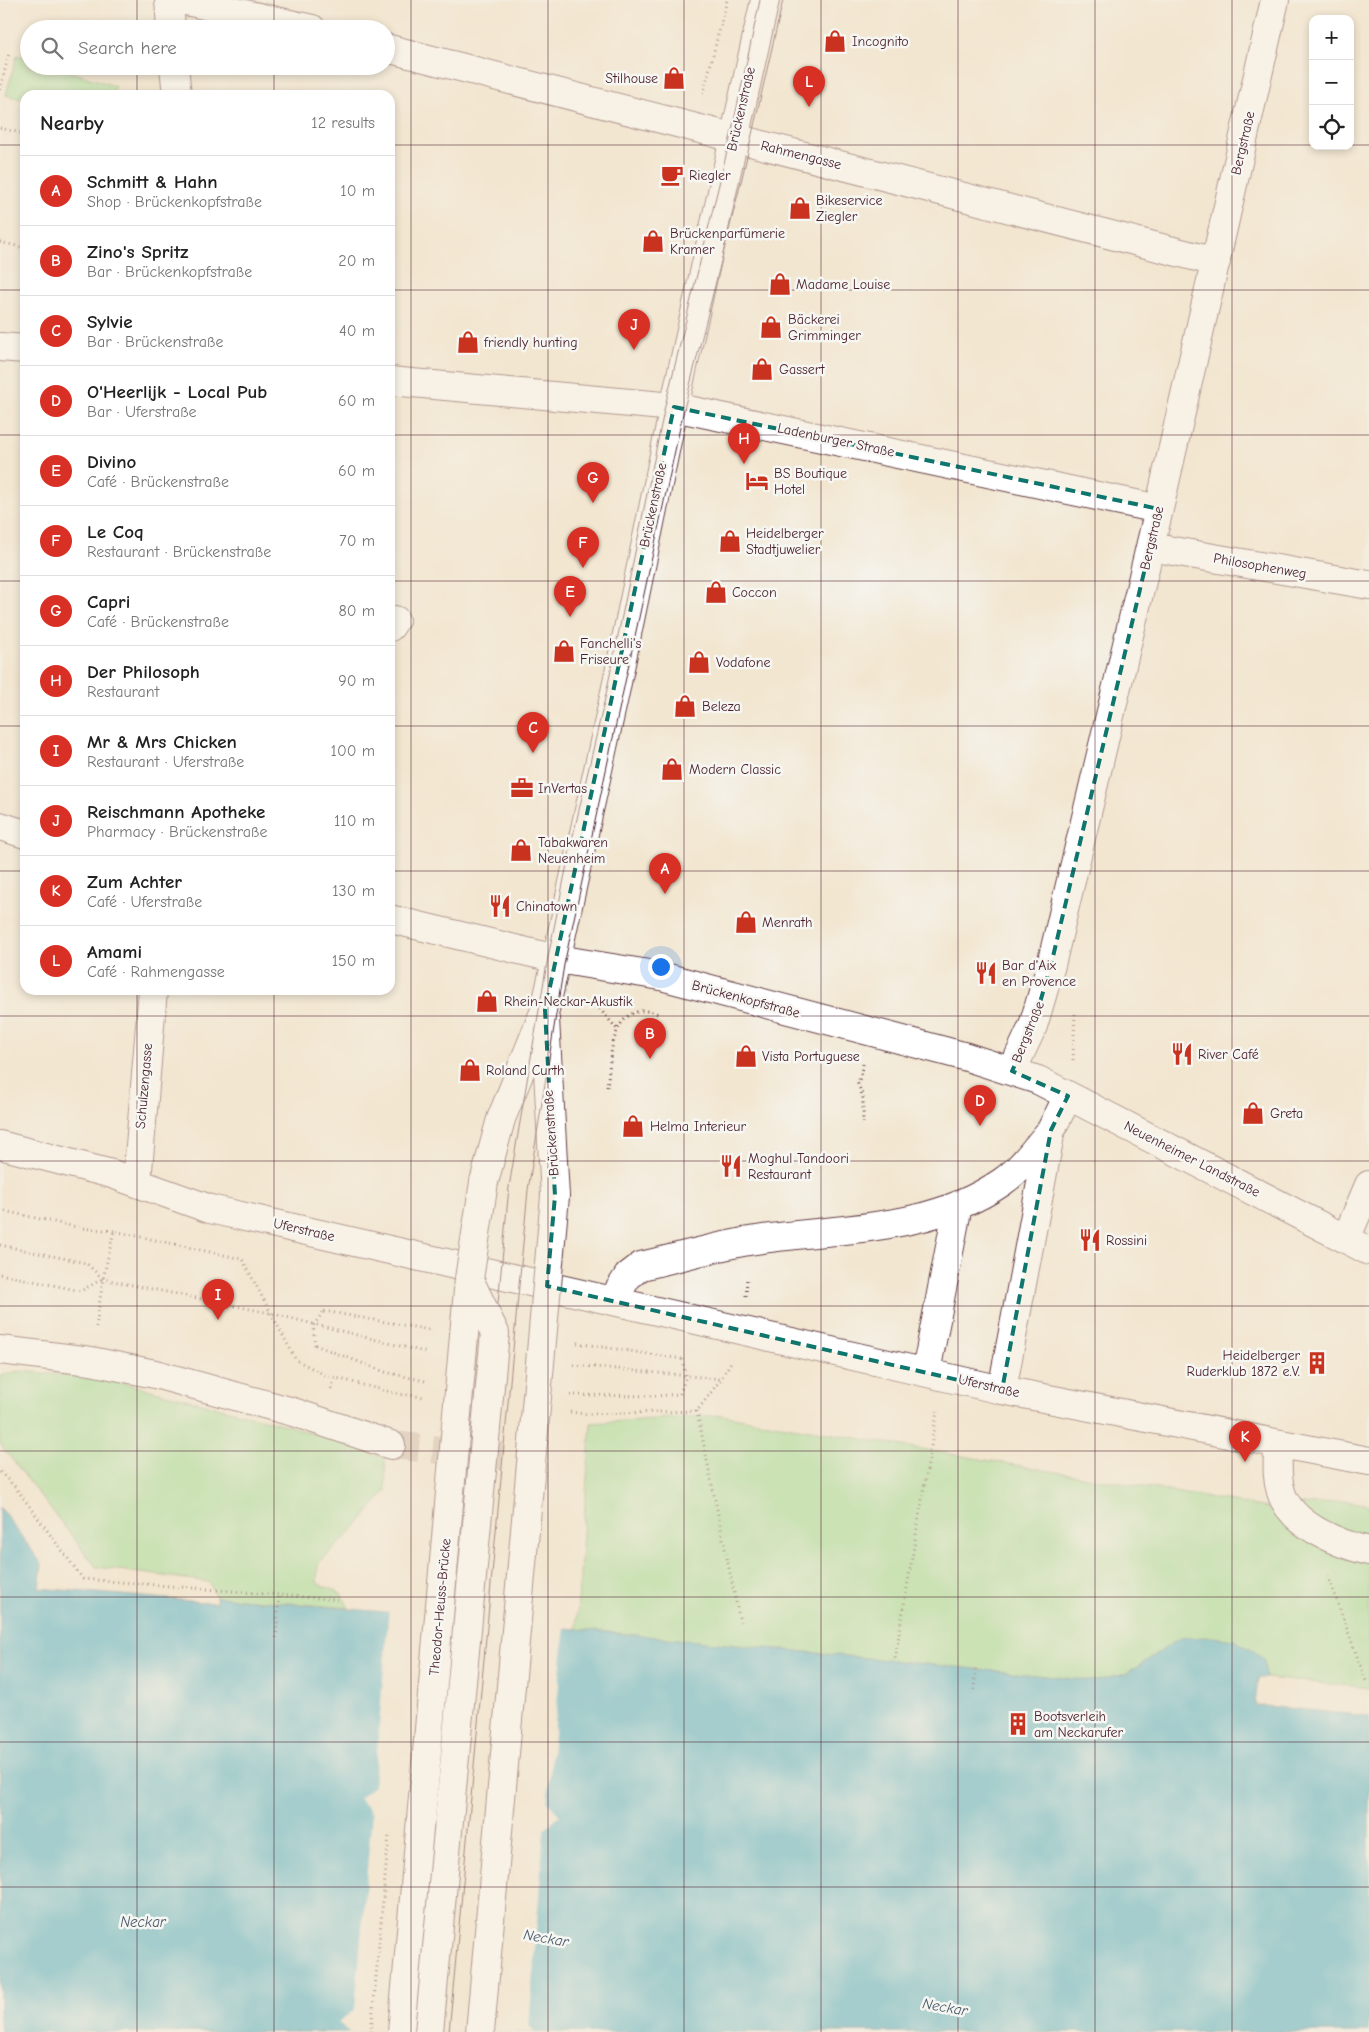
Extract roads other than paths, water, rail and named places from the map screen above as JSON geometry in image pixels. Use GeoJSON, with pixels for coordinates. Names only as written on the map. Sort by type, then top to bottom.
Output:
{"type":"FeatureCollection","features":[{"type":"Feature","properties":{"kind":"street"},"geometry":{"type":"LineString","coordinates":[[169,0],[170,20]]}},
{"type":"Feature","properties":{"kind":"street"},"geometry":{"type":"LineString","coordinates":[[182,0],[270,9],[293,20]]}},
{"type":"Feature","properties":{"kind":"street","name":"Brückenstraße"},"geometry":{"type":"LineString","coordinates":[[484,1182],[501,1119],[545,1010],[614,697],[674,407],[765,0]]}},
{"type":"Feature","properties":{"kind":"street","name":"Bergstraße"},"geometry":{"type":"LineString","coordinates":[[1012,1071],[1033,1026],[1051,965],[1168,473],[1275,0]]}},
{"type":"Feature","properties":{"kind":"street","name":"Rahmengasse"},"geometry":{"type":"LineString","coordinates":[[395,50],[1216,262]]}},
{"type":"Feature","properties":{"kind":"street"},"geometry":{"type":"LineString","coordinates":[[175,75],[176,90]]}},
{"type":"Feature","properties":{"kind":"street"},"geometry":{"type":"LineString","coordinates":[[0,347],[20,349]]}},
{"type":"Feature","properties":{"kind":"street","name":"Ladenburger Straße"},"geometry":{"type":"LineString","coordinates":[[395,381],[674,407],[1159,509]]}},
{"type":"Feature","properties":{"kind":"street","name":"Philosophenweg"},"geometry":{"type":"LineString","coordinates":[[1150,547],[1369,585]]}},
{"type":"Feature","properties":{"kind":"street"},"geometry":{"type":"LineString","coordinates":[[0,826],[20,832]]}},
{"type":"Feature","properties":{"kind":"street","name":"Brückenkopfstraße"},"geometry":{"type":"LineString","coordinates":[[395,920],[557,958],[661,976],[967,1057],[1012,1071]]}},
{"type":"Feature","properties":{"kind":"street","name":"Schulzengasse"},"geometry":{"type":"LineString","coordinates":[[137,1182],[153,995]]}},
{"type":"Feature","properties":{"kind":"street","name":"Brückenstraße"},"geometry":{"type":"LineString","coordinates":[[480,2032],[555,1196],[545,1010]]}},
{"type":"Feature","properties":{"kind":"street","name":"Neuenheimer Landstraße"},"geometry":{"type":"LineString","coordinates":[[1012,1071],[1038,1080],[1358,1245]]}},
{"type":"Feature","properties":{"kind":"street"},"geometry":{"type":"LineString","coordinates":[[612,1301],[623,1281],[641,1266],[748,1242],[870,1229],[922,1219],[958,1205],[1002,1182],[1025,1161],[1051,1130],[1068,1096]]}},
{"type":"Feature","properties":{"kind":"street"},"geometry":{"type":"LineString","coordinates":[[1002,1390],[1051,1130]]}},
{"type":"Feature","properties":{"kind":"street","name":"Uferstraße"},"geometry":{"type":"LineString","coordinates":[[0,1145],[77,1164],[137,1182],[210,1209],[1002,1390],[1278,1445],[1369,1461]]}},
{"type":"Feature","properties":{"kind":"street","name":"Theodor-Heuss-Brücke"},"geometry":{"type":"LineString","coordinates":[[402,2032],[470,1280],[484,1182]]}},
{"type":"Feature","properties":{"kind":"street"},"geometry":{"type":"LineString","coordinates":[[1358,1245],[1369,1185]]}},
{"type":"Feature","properties":{"kind":"street"},"geometry":{"type":"LineString","coordinates":[[934,1373],[958,1205]]}},
{"type":"Feature","properties":{"kind":"street"},"geometry":{"type":"LineString","coordinates":[[429,2032],[494,1333],[470,1280]]}},
{"type":"Feature","properties":{"kind":"street"},"geometry":{"type":"LineString","coordinates":[[0,1350],[91,1361],[155,1374],[293,1412],[390,1445]]}},
{"type":"Feature","properties":{"kind":"street"},"geometry":{"type":"LineString","coordinates":[[1278,1445],[1278,1481],[1281,1494],[1293,1512],[1310,1526],[1336,1540],[1369,1551]]}},
{"type":"Feature","properties":{"kind":"water","name":"Neckar"},"geometry":{"type":"Polygon","coordinates":[[[0,1507],[42,1564],[39,1588],[216,1603],[216,1597],[576,1629],[1095,1681],[1127,1674],[1180,1638],[1212,1637],[1234,1640],[1254,1651],[1264,1660],[1266,1678],[1258,1678],[1255,1705],[1369,1716],[1369,2032],[0,2032],[0,1507]]]}},
{"type":"Feature","properties":{"kind":"tunnel"},"geometry":{"type":"LineString","coordinates":[[391,1445],[542,1460]]}},
{"type":"Feature","properties":{"kind":"tram line"},"geometry":{"type":"LineString","coordinates":[[429,2032],[509,1187],[548,957],[572,840],[606,694],[665,406],[731,135],[760,0]]}},
{"type":"Feature","properties":{"kind":"tram line"},"geometry":{"type":"LineString","coordinates":[[449,2032],[528,1190],[564,965],[684,409],[742,178],[783,0]]}},
{"type":"Feature","properties":{"kind":"place","name":"Incognito"},"geometry":{"type":"Point","coordinates":[835,41]}},
{"type":"Feature","properties":{"kind":"place","name":"Stilhouse"},"geometry":{"type":"Point","coordinates":[674,78]}},
{"type":"Feature","properties":{"kind":"place","name":"Amami"},"geometry":{"type":"Point","coordinates":[809,107]}},
{"type":"Feature","properties":{"kind":"place","name":"Riegler"},"geometry":{"type":"Point","coordinates":[672,175]}},
{"type":"Feature","properties":{"kind":"place","name":"Bikeservice Ziegler"},"geometry":{"type":"Point","coordinates":[800,208]}},
{"type":"Feature","properties":{"kind":"place","name":"Brückenparfümerie Kramer"},"geometry":{"type":"Point","coordinates":[653,241]}},
{"type":"Feature","properties":{"kind":"place","name":"Madame Louise"},"geometry":{"type":"Point","coordinates":[780,284]}},
{"type":"Feature","properties":{"kind":"place","name":"Bäckerei Grimminger"},"geometry":{"type":"Point","coordinates":[771,327]}},
{"type":"Feature","properties":{"kind":"place","name":"friendly hunting"},"geometry":{"type":"Point","coordinates":[468,342]}},
{"type":"Feature","properties":{"kind":"place","name":"Reischmann Apotheke"},"geometry":{"type":"Point","coordinates":[634,350]}},
{"type":"Feature","properties":{"kind":"place","name":"Gassert"},"geometry":{"type":"Point","coordinates":[762,369]}},
{"type":"Feature","properties":{"kind":"place","name":"Der Philosoph"},"geometry":{"type":"Point","coordinates":[744,464]}},
{"type":"Feature","properties":{"kind":"place","name":"BS Boutique Hotel"},"geometry":{"type":"Point","coordinates":[757,481]}},
{"type":"Feature","properties":{"kind":"place","name":"Capri"},"geometry":{"type":"Point","coordinates":[593,503]}},
{"type":"Feature","properties":{"kind":"place","name":"Heidelberger Stadtjuwelier"},"geometry":{"type":"Point","coordinates":[730,541]}},
{"type":"Feature","properties":{"kind":"place","name":"Le Coq"},"geometry":{"type":"Point","coordinates":[583,568]}},
{"type":"Feature","properties":{"kind":"place","name":"Coccon"},"geometry":{"type":"Point","coordinates":[716,592]}},
{"type":"Feature","properties":{"kind":"place","name":"Divino"},"geometry":{"type":"Point","coordinates":[570,617]}},
{"type":"Feature","properties":{"kind":"place","name":"Fanchelli's Friseure"},"geometry":{"type":"Point","coordinates":[564,651]}},
{"type":"Feature","properties":{"kind":"place","name":"Vodafone"},"geometry":{"type":"Point","coordinates":[699,662]}},
{"type":"Feature","properties":{"kind":"place","name":"Beleza"},"geometry":{"type":"Point","coordinates":[685,706]}},
{"type":"Feature","properties":{"kind":"place","name":"Sylvie"},"geometry":{"type":"Point","coordinates":[533,753]}},
{"type":"Feature","properties":{"kind":"place","name":"Modern Classic"},"geometry":{"type":"Point","coordinates":[672,769]}},
{"type":"Feature","properties":{"kind":"place","name":"InVertas"},"geometry":{"type":"Point","coordinates":[522,788]}},
{"type":"Feature","properties":{"kind":"place","name":"Tabakwaren Neuenheim"},"geometry":{"type":"Point","coordinates":[521,850]}},
{"type":"Feature","properties":{"kind":"place","name":"Schmitt & Hahn"},"geometry":{"type":"Point","coordinates":[665,894]}},
{"type":"Feature","properties":{"kind":"place","name":"Chinatown"},"geometry":{"type":"Point","coordinates":[500,906]}},
{"type":"Feature","properties":{"kind":"place","name":"Menrath"},"geometry":{"type":"Point","coordinates":[746,922]}},
{"type":"Feature","properties":{"kind":"place","name":"Bar d'Aix en Provence"},"geometry":{"type":"Point","coordinates":[986,973]}},
{"type":"Feature","properties":{"kind":"place","name":"Rhein-Neckar-Akustik"},"geometry":{"type":"Point","coordinates":[487,1001]}},
{"type":"Feature","properties":{"kind":"place","name":"River Café"},"geometry":{"type":"Point","coordinates":[1182,1054]}},
{"type":"Feature","properties":{"kind":"place","name":"Vista Portuguese"},"geometry":{"type":"Point","coordinates":[746,1056]}},
{"type":"Feature","properties":{"kind":"place","name":"Zino's Spritz"},"geometry":{"type":"Point","coordinates":[650,1059]}},
{"type":"Feature","properties":{"kind":"place","name":"Roland Curth"},"geometry":{"type":"Point","coordinates":[470,1070]}},
{"type":"Feature","properties":{"kind":"place","name":"Greta"},"geometry":{"type":"Point","coordinates":[1253,1113]}},
{"type":"Feature","properties":{"kind":"place","name":"Helma Interieur"},"geometry":{"type":"Point","coordinates":[633,1126]}},
{"type":"Feature","properties":{"kind":"place","name":"O'Heerlijk - Local Pub"},"geometry":{"type":"Point","coordinates":[980,1126]}},
{"type":"Feature","properties":{"kind":"place","name":"Moghul Tandoori Restaurant"},"geometry":{"type":"Point","coordinates":[731,1166]}},
{"type":"Feature","properties":{"kind":"place","name":"Rossini"},"geometry":{"type":"Point","coordinates":[1090,1240]}},
{"type":"Feature","properties":{"kind":"place","name":"Mr & Mrs Chicken"},"geometry":{"type":"Point","coordinates":[218,1320]}},
{"type":"Feature","properties":{"kind":"place","name":"Heidelberger Ruderklub 1872 e.V."},"geometry":{"type":"Point","coordinates":[1317,1363]}},
{"type":"Feature","properties":{"kind":"place","name":"Zum Achter"},"geometry":{"type":"Point","coordinates":[1245,1462]}},
{"type":"Feature","properties":{"kind":"place","name":"Bootsverleih am Neckarufer"},"geometry":{"type":"Point","coordinates":[1018,1724]}}]}
